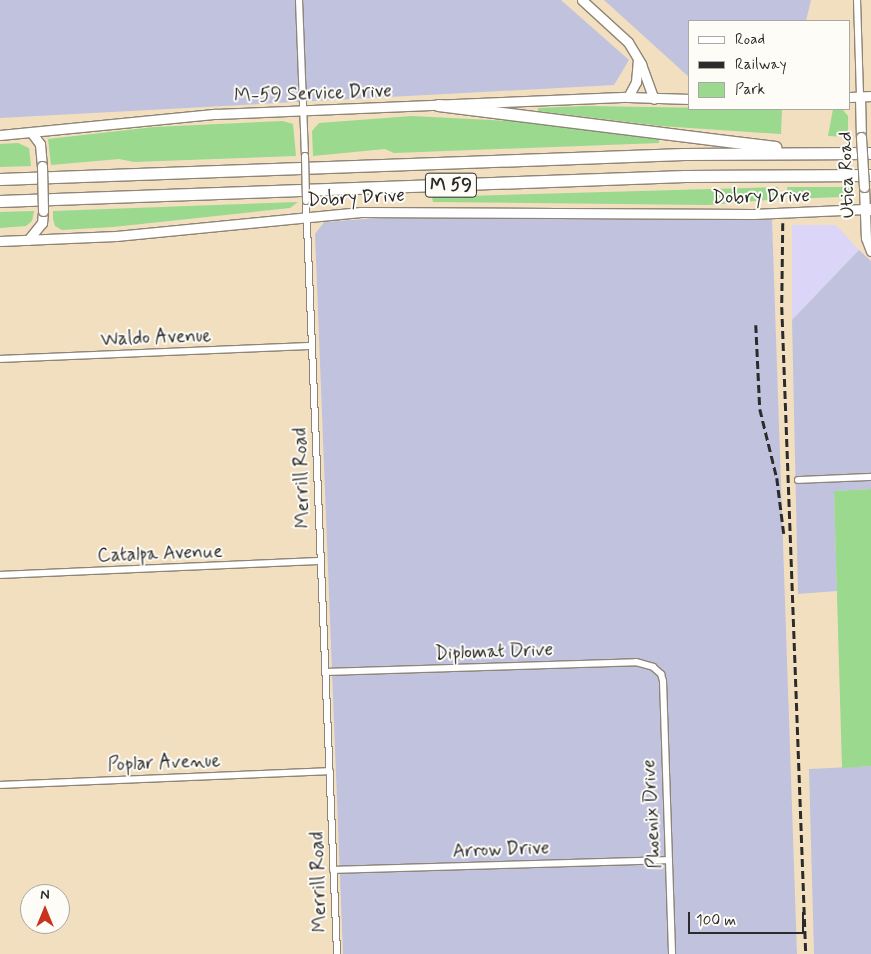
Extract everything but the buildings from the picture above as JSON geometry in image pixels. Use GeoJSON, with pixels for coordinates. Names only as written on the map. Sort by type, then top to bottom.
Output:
{"type":"FeatureCollection","features":[{"type":"Feature","properties":{"kind":"highway"},"geometry":{"type":"LineString","coordinates":[[438,105],[655,133],[734,140],[802,152]]}},
{"type":"Feature","properties":{"kind":"highway","name":"M 59"},"geometry":{"type":"LineString","coordinates":[[0,179],[802,152],[871,154]]}},
{"type":"Feature","properties":{"kind":"highway","name":"M 59"},"geometry":{"type":"LineString","coordinates":[[0,201],[685,176],[871,175]]}},
{"type":"Feature","properties":{"kind":"main road"},"geometry":{"type":"LineString","coordinates":[[582,0],[620,32],[638,59],[654,99]]}},
{"type":"Feature","properties":{"kind":"main road"},"geometry":{"type":"LineString","coordinates":[[628,98],[636,82],[638,59]]}},
{"type":"Feature","properties":{"kind":"main road","name":"Utica Road"},"geometry":{"type":"LineString","coordinates":[[860,96],[864,187],[868,209],[866,238],[871,251]]}},
{"type":"Feature","properties":{"kind":"main road"},"geometry":{"type":"LineString","coordinates":[[851,97],[871,96]]}},
{"type":"Feature","properties":{"kind":"main road","name":"M-59 Service Drive"},"geometry":{"type":"LineString","coordinates":[[0,135],[152,119],[303,110],[628,98],[688,99]]}},
{"type":"Feature","properties":{"kind":"main road"},"geometry":{"type":"LineString","coordinates":[[28,240],[42,222],[44,211],[40,144],[31,132]]}},
{"type":"Feature","properties":{"kind":"main road","name":"Dobry Drive"},"geometry":{"type":"LineString","coordinates":[[0,242],[133,235],[307,216],[399,211],[702,214],[868,209]]}},
{"type":"Feature","properties":{"kind":"street","name":"Merrill Road"},"geometry":{"type":"LineString","coordinates":[[299,0],[337,954]]}},
{"type":"Feature","properties":{"kind":"street"},"geometry":{"type":"LineString","coordinates":[[857,0],[860,96]]}},
{"type":"Feature","properties":{"kind":"street","name":"Waldo Avenue"},"geometry":{"type":"LineString","coordinates":[[0,359],[312,346]]}},
{"type":"Feature","properties":{"kind":"street"},"geometry":{"type":"LineString","coordinates":[[798,480],[871,477]]}},
{"type":"Feature","properties":{"kind":"street","name":"Catalpa Avenue"},"geometry":{"type":"LineString","coordinates":[[0,576],[320,561]]}},
{"type":"Feature","properties":{"kind":"street","name":"Diplomat Drive"},"geometry":{"type":"LineString","coordinates":[[325,672],[636,662],[645,663],[661,674]]}},
{"type":"Feature","properties":{"kind":"street","name":"Phoenix Drive"},"geometry":{"type":"LineString","coordinates":[[661,674],[672,954]]}},
{"type":"Feature","properties":{"kind":"street","name":"Poplar Avenue"},"geometry":{"type":"LineString","coordinates":[[0,785],[330,771]]}},
{"type":"Feature","properties":{"kind":"street","name":"Arrow Drive"},"geometry":{"type":"LineString","coordinates":[[333,870],[669,860]]}},
{"type":"Feature","properties":{"kind":"shaded area"},"geometry":{"type":"Polygon","coordinates":[[[0,0],[561,0],[629,60],[614,85],[0,118],[0,0]]]}},
{"type":"Feature","properties":{"kind":"shaded area"},"geometry":{"type":"Polygon","coordinates":[[[604,0],[811,0],[806,20],[688,20],[688,76],[604,0]]]}},
{"type":"Feature","properties":{"kind":"shaded area"},"geometry":{"type":"Polygon","coordinates":[[[379,218],[772,220],[797,954],[343,954],[315,234],[324,222],[379,218]]]}},
{"type":"Feature","properties":{"kind":"shaded area"},"geometry":{"type":"Polygon","coordinates":[[[792,225],[836,225],[859,250],[792,320],[792,225]]]}},
{"type":"Feature","properties":{"kind":"shaded area"},"geometry":{"type":"Polygon","coordinates":[[[859,250],[871,261],[871,489],[834,491],[837,591],[798,594],[792,320],[859,250]]]}},
{"type":"Feature","properties":{"kind":"shaded area"},"geometry":{"type":"Polygon","coordinates":[[[871,766],[871,954],[814,954],[809,769],[871,766]]]}},
{"type":"Feature","properties":{"kind":"green space"},"geometry":{"type":"Polygon","coordinates":[[[584,106],[688,108],[688,110],[782,110],[781,134],[660,126],[538,111],[538,108],[584,106]]]}},
{"type":"Feature","properties":{"kind":"green space"},"geometry":{"type":"Polygon","coordinates":[[[833,110],[843,110],[848,116],[848,137],[828,136],[833,110]]]}},
{"type":"Feature","properties":{"kind":"green space"},"geometry":{"type":"Polygon","coordinates":[[[412,116],[511,121],[659,139],[659,143],[394,153],[385,149],[313,156],[312,131],[319,123],[412,116]]]}},
{"type":"Feature","properties":{"kind":"green space"},"geometry":{"type":"Polygon","coordinates":[[[283,121],[293,124],[296,156],[134,162],[119,159],[51,165],[48,139],[154,127],[283,121]]]}},
{"type":"Feature","properties":{"kind":"green space"},"geometry":{"type":"Polygon","coordinates":[[[18,143],[29,148],[31,166],[0,167],[0,144],[18,143]]]}},
{"type":"Feature","properties":{"kind":"green space"},"geometry":{"type":"Polygon","coordinates":[[[778,187],[780,199],[708,205],[433,202],[432,197],[778,187]]]}},
{"type":"Feature","properties":{"kind":"green space"},"geometry":{"type":"Polygon","coordinates":[[[787,187],[852,187],[852,190],[842,197],[788,199],[787,187]]]}},
{"type":"Feature","properties":{"kind":"green space"},"geometry":{"type":"Polygon","coordinates":[[[298,202],[290,208],[113,227],[62,230],[55,226],[53,219],[53,211],[298,202]]]}},
{"type":"Feature","properties":{"kind":"green space"},"geometry":{"type":"Polygon","coordinates":[[[34,211],[32,221],[26,226],[0,228],[0,212],[34,211]]]}},
{"type":"Feature","properties":{"kind":"green space"},"geometry":{"type":"Polygon","coordinates":[[[871,489],[871,766],[842,768],[834,491],[871,489]]]}},
{"type":"Feature","properties":{"kind":"railway"},"geometry":{"type":"LineString","coordinates":[[783,223],[782,307],[806,954]]}},
{"type":"Feature","properties":{"kind":"railway"},"geometry":{"type":"LineString","coordinates":[[756,325],[760,409],[777,478],[784,534]]}}]}
